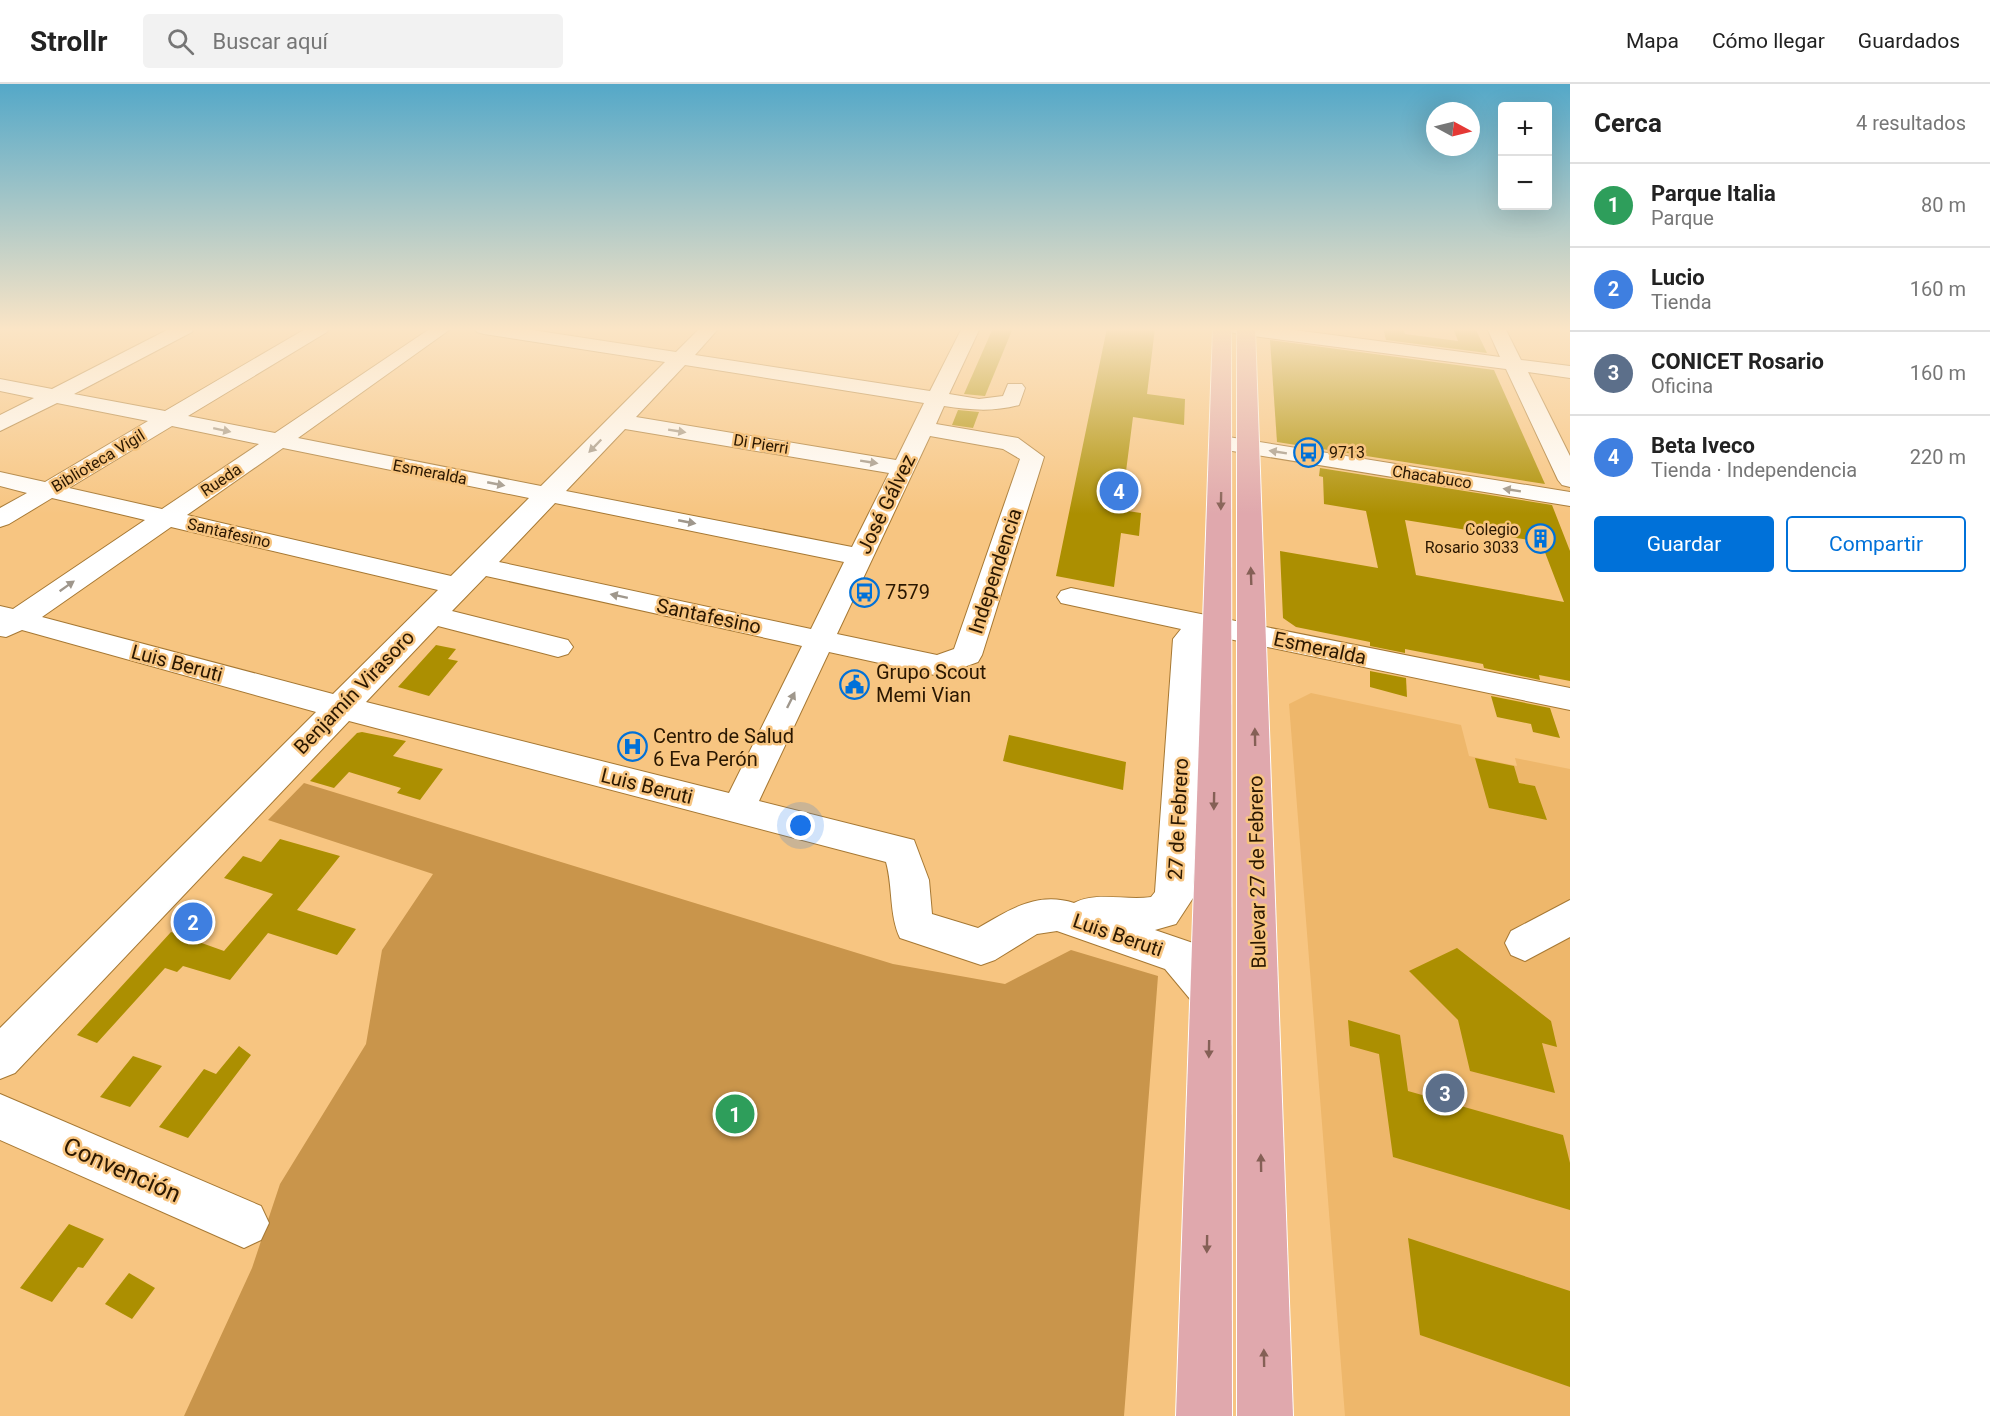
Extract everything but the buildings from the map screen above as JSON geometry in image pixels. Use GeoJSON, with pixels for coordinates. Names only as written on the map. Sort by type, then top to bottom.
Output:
{"type":"FeatureCollection","features":[{"type":"Feature","properties":{"kind":"main road","name":"Bulevar 27 de Febrero"},"geometry":{"type":"LineString","coordinates":[[1228,390],[1234,445]]}},
{"type":"Feature","properties":{"kind":"main road","name":"Bulevar 27 de Febrero"},"geometry":{"type":"LineString","coordinates":[[1204,1416],[1210,991],[1225,629],[1239,390]]}},
{"type":"Feature","properties":{"kind":"main road","name":"Bulevar 27 de Febrero"},"geometry":{"type":"LineString","coordinates":[[1225,629],[1265,1416]]}},
{"type":"Feature","properties":{"kind":"street","name":"Esmeralda"},"geometry":{"type":"LineString","coordinates":[[25,390],[860,557]]}},
{"type":"Feature","properties":{"kind":"street"},"geometry":{"type":"LineString","coordinates":[[0,423],[65,390]]}},
{"type":"Feature","properties":{"kind":"street","name":"Biblioteca Vigil"},"geometry":{"type":"LineString","coordinates":[[0,519],[216,390]]}},
{"type":"Feature","properties":{"kind":"street","name":"Rueda"},"geometry":{"type":"LineString","coordinates":[[6,622],[157,524],[352,390]]}},
{"type":"Feature","properties":{"kind":"street","name":"Benjamín Virasoro"},"geometry":{"type":"LineString","coordinates":[[0,1058],[649,390]]}},
{"type":"Feature","properties":{"kind":"street"},"geometry":{"type":"LineString","coordinates":[[880,390],[993,405],[1012,401],[1015,390]]}},
{"type":"Feature","properties":{"kind":"street","name":"José Gálvez"},"geometry":{"type":"LineString","coordinates":[[738,809],[941,390]]}},
{"type":"Feature","properties":{"kind":"street"},"geometry":{"type":"LineString","coordinates":[[1526,390],[1570,480]]}},
{"type":"Feature","properties":{"kind":"street","name":"Di Pierri"},"geometry":{"type":"LineString","coordinates":[[619,421],[903,468]]}},
{"type":"Feature","properties":{"kind":"street","name":"Independencia"},"geometry":{"type":"LineString","coordinates":[[922,428],[1010,443],[1032,457],[968,655],[939,666]]}},
{"type":"Feature","properties":{"kind":"street","name":"Chacabuco"},"geometry":{"type":"LineString","coordinates":[[1234,445],[1570,499]]}},
{"type":"Feature","properties":{"kind":"street","name":"Santafesino"},"geometry":{"type":"LineString","coordinates":[[0,479],[39,496],[157,524],[444,601],[558,647]]}},
{"type":"Feature","properties":{"kind":"street","name":"Santafesino"},"geometry":{"type":"LineString","coordinates":[[0,495],[39,496]]}},
{"type":"Feature","properties":{"kind":"street","name":"Santafesino"},"geometry":{"type":"LineString","coordinates":[[478,566],[939,666]]}},
{"type":"Feature","properties":{"kind":"street","name":"Esmeralda"},"geometry":{"type":"LineString","coordinates":[[1071,597],[1570,699]]}},
{"type":"Feature","properties":{"kind":"street","name":"Luis Beruti"},"geometry":{"type":"LineString","coordinates":[[6,622],[901,851],[910,880],[914,926],[981,947],[1029,919],[1057,914],[1179,956],[1210,991]]}},
{"type":"Feature","properties":{"kind":"street","name":"27 de Febrero"},"geometry":{"type":"LineString","coordinates":[[1057,914],[1142,915],[1162,912],[1174,898],[1188,639],[1225,629]]}},
{"type":"Feature","properties":{"kind":"street"},"geometry":{"type":"LineString","coordinates":[[1525,944],[1570,917]]}},
{"type":"Feature","properties":{"kind":"street","name":"Convención"},"geometry":{"type":"LineString","coordinates":[[0,1117],[244,1223]]}},
{"type":"Feature","properties":{"kind":"shaded area"},"geometry":{"type":"Polygon","coordinates":[[[1311,693],[1461,725],[1469,756],[1517,766],[1515,758],[1570,769],[1570,1416],[1345,1416],[1289,704],[1311,693]]]}},
{"type":"Feature","properties":{"kind":"shaded area"},"geometry":{"type":"Polygon","coordinates":[[[304,783],[893,964],[1005,984],[1071,950],[1158,976],[1124,1416],[184,1416],[252,1268],[280,1184],[366,1044],[382,950],[433,874],[268,820],[304,783]]]}},
{"type":"Feature","properties":{"kind":"place","name":"9713"},"geometry":{"type":"Point","coordinates":[1308,452]}},
{"type":"Feature","properties":{"kind":"place","name":"Beta Iveco"},"geometry":{"type":"Point","coordinates":[1119,491]}},
{"type":"Feature","properties":{"kind":"place","name":"Colegio Rosario 3033"},"geometry":{"type":"Point","coordinates":[1540,538]}},
{"type":"Feature","properties":{"kind":"place","name":"7579"},"geometry":{"type":"Point","coordinates":[864,592]}},
{"type":"Feature","properties":{"kind":"place","name":"Grupo Scout Memi Vian"},"geometry":{"type":"Point","coordinates":[855,684]}},
{"type":"Feature","properties":{"kind":"place","name":"Centro de Salud 6 Eva Perón"},"geometry":{"type":"Point","coordinates":[632,747]}},
{"type":"Feature","properties":{"kind":"place","name":"Lucio"},"geometry":{"type":"Point","coordinates":[193,922]}},
{"type":"Feature","properties":{"kind":"place","name":"CONICET Rosario"},"geometry":{"type":"Point","coordinates":[1445,1093]}},
{"type":"Feature","properties":{"kind":"place","name":"Parque Italia"},"geometry":{"type":"Point","coordinates":[735,1114]}}]}
